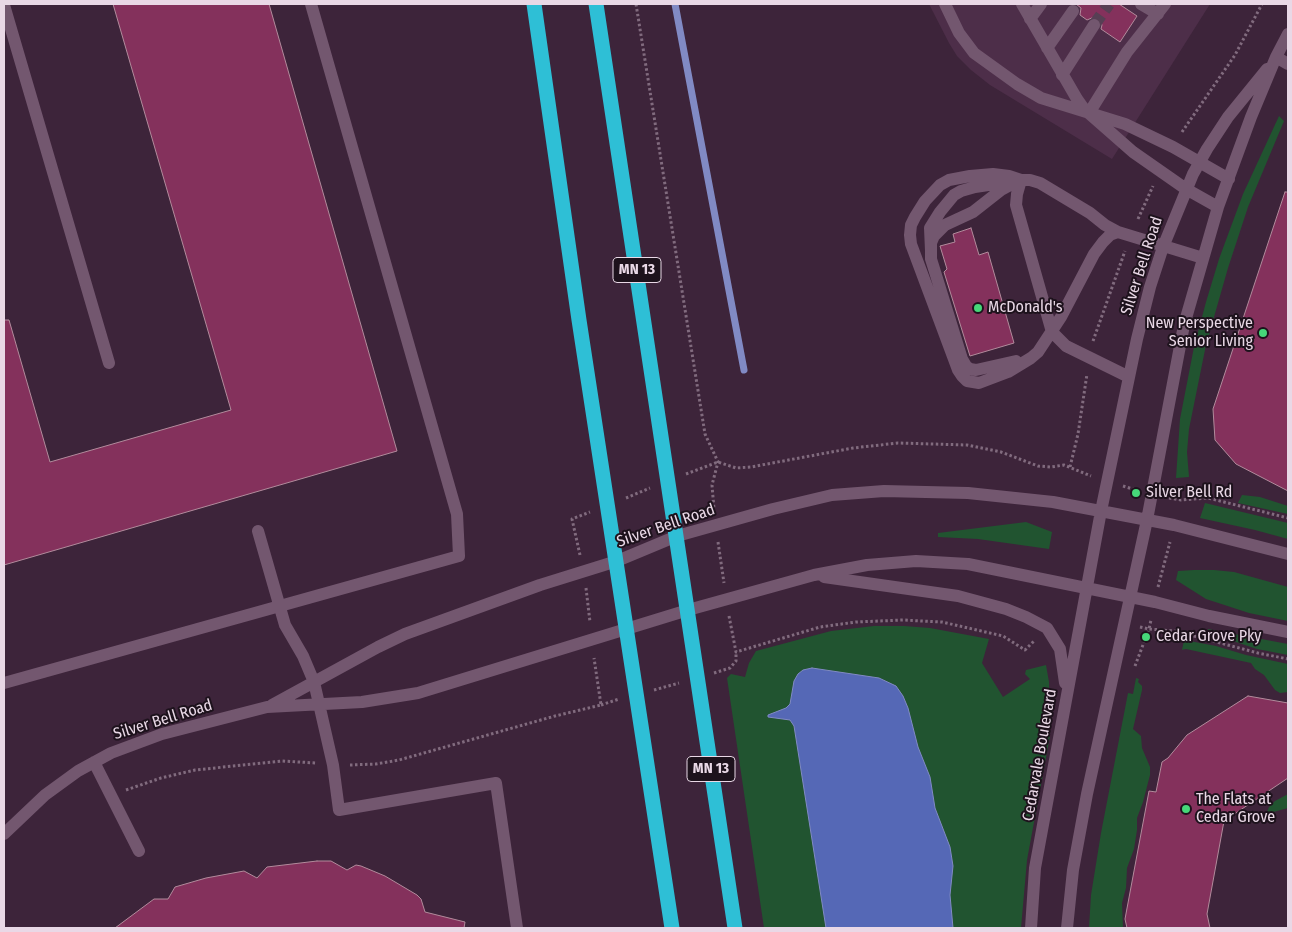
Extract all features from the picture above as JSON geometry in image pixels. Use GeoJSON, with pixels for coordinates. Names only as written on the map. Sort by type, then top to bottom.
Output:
{"type":"FeatureCollection","features":[{"type":"Feature","properties":{"kind":"highway"},"geometry":{"type":"LineString","coordinates":[[534,4],[579,320],[672,928]]}},
{"type":"Feature","properties":{"kind":"highway","name":"MN 13"},"geometry":{"type":"LineString","coordinates":[[596,4],[735,928]]}},
{"type":"Feature","properties":{"kind":"street"},"geometry":{"type":"LineString","coordinates":[[4,683],[458,556],[457,514],[311,4]]}},
{"type":"Feature","properties":{"kind":"street"},"geometry":{"type":"LineString","coordinates":[[944,4],[959,34],[974,53],[990,66],[1041,98],[1125,124],[1229,179]]}},
{"type":"Feature","properties":{"kind":"street"},"geometry":{"type":"LineString","coordinates":[[1022,4],[1076,100],[1133,152],[1186,189],[1218,207]]}},
{"type":"Feature","properties":{"kind":"street"},"geometry":{"type":"LineString","coordinates":[[1030,18],[1040,4]]}},
{"type":"Feature","properties":{"kind":"street"},"geometry":{"type":"LineString","coordinates":[[1089,113],[1127,52],[1161,9],[1140,4]]}},
{"type":"Feature","properties":{"kind":"street"},"geometry":{"type":"LineString","coordinates":[[4,6],[109,363]]}},
{"type":"Feature","properties":{"kind":"street"},"geometry":{"type":"LineString","coordinates":[[1047,48],[1073,10]]}},
{"type":"Feature","properties":{"kind":"street"},"geometry":{"type":"LineString","coordinates":[[1062,75],[1094,25]]}},
{"type":"Feature","properties":{"kind":"street","name":"Silver Bell Road"},"geometry":{"type":"LineString","coordinates":[[4,834],[45,795],[94,762],[162,734],[267,707],[362,702],[418,693],[688,610],[814,575],[867,565],[916,561],[968,564],[1129,597],[1152,494],[1184,325],[1218,207],[1276,57],[1288,34]]}},
{"type":"Feature","properties":{"kind":"street"},"geometry":{"type":"LineString","coordinates":[[1276,57],[1288,64]]}},
{"type":"Feature","properties":{"kind":"street","name":"Silver Bell Road"},"geometry":{"type":"LineString","coordinates":[[1087,588],[1129,377],[1150,287],[1163,247],[1186,189],[1200,162],[1228,117],[1276,57]]}},
{"type":"Feature","properties":{"kind":"street"},"geometry":{"type":"LineString","coordinates":[[1021,180],[994,174],[949,180],[940,185],[925,201],[911,225],[910,235],[912,244],[958,370],[966,381],[979,383],[1008,372],[1038,352],[1069,304],[1094,254],[1110,235],[1118,232]]}},
{"type":"Feature","properties":{"kind":"street"},"geometry":{"type":"LineString","coordinates":[[1021,180],[1001,190],[973,212],[945,225],[934,236],[931,243],[931,259],[962,359],[970,369],[982,369],[1012,363],[1031,354],[1040,347],[1052,332]]}},
{"type":"Feature","properties":{"kind":"street"},"geometry":{"type":"LineString","coordinates":[[1021,180],[1016,194],[1016,205],[1052,332],[1066,346],[1129,377]]}},
{"type":"Feature","properties":{"kind":"street"},"geometry":{"type":"LineString","coordinates":[[931,251],[930,228],[954,195],[975,187],[1030,180],[1040,183],[1118,232],[1203,258]]}},
{"type":"Feature","properties":{"kind":"street","name":"Silver Bell Road"},"geometry":{"type":"LineString","coordinates":[[267,707],[405,634],[540,584],[617,561],[677,536],[773,509],[832,495],[884,491],[968,493],[1053,502],[1146,520]]}},
{"type":"Feature","properties":{"kind":"street"},"geometry":{"type":"LineString","coordinates":[[1146,520],[1182,527],[1288,554]]}},
{"type":"Feature","properties":{"kind":"street"},"geometry":{"type":"LineString","coordinates":[[258,531],[285,625],[303,656],[314,682],[333,765],[339,810],[496,783],[517,928]]}},
{"type":"Feature","properties":{"kind":"street"},"geometry":{"type":"LineString","coordinates":[[814,575],[958,596],[1006,609],[1026,617],[1047,628],[1060,649],[1066,704]]}},
{"type":"Feature","properties":{"kind":"street","name":"Cedarvale Boulevard"},"geometry":{"type":"LineString","coordinates":[[1031,928],[1035,868],[1087,588]]}},
{"type":"Feature","properties":{"kind":"street"},"geometry":{"type":"LineString","coordinates":[[1067,928],[1073,870],[1087,794],[1129,597],[1288,632]]}},
{"type":"Feature","properties":{"kind":"street"},"geometry":{"type":"LineString","coordinates":[[94,762],[139,851]]}},
{"type":"Feature","properties":{"kind":"path"},"geometry":{"type":"LineString","coordinates":[[636,4],[705,434],[718,462],[736,468],[751,467],[853,448],[898,444],[967,445],[1001,452],[1038,466],[1064,465],[1107,482],[1152,494],[1181,500],[1208,498],[1288,518]]}},
{"type":"Feature","properties":{"kind":"path"},"geometry":{"type":"LineString","coordinates":[[1149,629],[1175,631],[1288,659]]}},
{"type":"Feature","properties":{"kind":"path"},"geometry":{"type":"LineString","coordinates":[[601,705],[730,668],[736,661],[736,652]]}},
{"type":"Feature","properties":{"kind":"shaded area"},"geometry":{"type":"Polygon","coordinates":[[[929,4],[1210,4],[1112,159],[990,85],[971,70],[957,56],[929,4]]]}},
{"type":"Feature","properties":{"kind":"green space"},"geometry":{"type":"Polygon","coordinates":[[[1279,116],[1284,121],[1248,207],[1206,345],[1189,429],[1187,452],[1189,477],[1176,478],[1180,419],[1194,347],[1206,302],[1219,259],[1243,194],[1279,116]]]}},
{"type":"Feature","properties":{"kind":"green space"},"geometry":{"type":"Polygon","coordinates":[[[1242,495],[1260,497],[1288,506],[1288,514],[1238,503],[1242,495]]]}},
{"type":"Feature","properties":{"kind":"green space"},"geometry":{"type":"Polygon","coordinates":[[[1205,503],[1288,523],[1288,539],[1200,518],[1205,503]]]}},
{"type":"Feature","properties":{"kind":"green space"},"geometry":{"type":"Polygon","coordinates":[[[1026,522],[1052,532],[1049,549],[978,539],[938,537],[938,533],[1026,522]]]}},
{"type":"Feature","properties":{"kind":"green space"},"geometry":{"type":"Polygon","coordinates":[[[1178,571],[1234,572],[1288,587],[1288,621],[1249,613],[1206,599],[1176,580],[1178,571]]]}},
{"type":"Feature","properties":{"kind":"green space"},"geometry":{"type":"Polygon","coordinates":[[[874,626],[930,628],[989,639],[982,663],[1003,697],[1030,679],[1025,674],[1026,670],[1046,665],[1049,682],[1050,736],[1027,860],[1021,928],[764,928],[727,678],[731,674],[745,677],[749,663],[756,651],[831,631],[874,626]]]}},
{"type":"Feature","properties":{"kind":"green space"},"geometry":{"type":"Polygon","coordinates":[[[1208,629],[1288,644],[1288,655],[1257,649],[1221,637],[1208,635],[1208,629]]]}},
{"type":"Feature","properties":{"kind":"green space"},"geometry":{"type":"Polygon","coordinates":[[[1184,640],[1288,664],[1288,692],[1280,693],[1275,690],[1264,675],[1255,669],[1251,663],[1186,649],[1182,650],[1184,640]]]}},
{"type":"Feature","properties":{"kind":"green space"},"geometry":{"type":"Polygon","coordinates":[[[1136,678],[1139,679],[1138,682],[1142,686],[1142,690],[1133,729],[1141,736],[1142,748],[1150,767],[1150,775],[1137,818],[1134,849],[1127,868],[1126,888],[1122,903],[1123,928],[1089,928],[1091,895],[1101,833],[1128,693],[1133,694],[1136,678]]]}},
{"type":"Feature","properties":{"kind":"green space"},"geometry":{"type":"Polygon","coordinates":[[[1288,794],[1288,808],[1266,814],[1269,807],[1275,801],[1288,794]]]}},
{"type":"Feature","properties":{"kind":"water"},"geometry":{"type":"Polygon","coordinates":[[[812,668],[879,678],[896,686],[903,696],[918,747],[930,777],[935,808],[950,847],[953,866],[950,895],[953,928],[826,928],[794,726],[790,720],[768,717],[768,715],[786,708],[790,704],[794,681],[798,674],[803,670],[812,668]]]}},
{"type":"Feature","properties":{"kind":"building"},"geometry":{"type":"Polygon","coordinates":[[[113,4],[269,4],[397,451],[4,565],[4,320],[9,320],[50,462],[231,410],[113,4]]]}},
{"type":"Feature","properties":{"kind":"building"},"geometry":{"type":"Polygon","coordinates":[[[1076,4],[1119,4],[1137,16],[1120,42],[1101,29],[1102,25],[1099,18],[1094,17],[1087,20],[1080,15],[1081,8],[1076,4]]]}},
{"type":"Feature","properties":{"kind":"building","name":"New Perspective Senior Living"},"geometry":{"type":"Polygon","coordinates":[[[1285,192],[1288,192],[1288,491],[1236,464],[1215,440],[1213,409],[1285,192]]]}},
{"type":"Feature","properties":{"kind":"building","name":"McDonald's"},"geometry":{"type":"Polygon","coordinates":[[[971,228],[979,255],[988,252],[1014,343],[970,356],[944,272],[947,269],[940,246],[955,242],[953,234],[971,228]]]}},
{"type":"Feature","properties":{"kind":"building","name":"The Flats at Cedar Grove"},"geometry":{"type":"Polygon","coordinates":[[[1248,696],[1288,703],[1288,778],[1224,821],[1207,914],[1210,928],[1127,928],[1125,919],[1149,791],[1156,792],[1162,762],[1168,758],[1187,735],[1248,696]]]}},
{"type":"Feature","properties":{"kind":"building"},"geometry":{"type":"Polygon","coordinates":[[[331,861],[347,870],[356,865],[361,866],[385,876],[417,895],[421,899],[425,912],[465,922],[464,928],[115,928],[154,899],[168,899],[175,887],[206,878],[244,871],[257,878],[267,867],[331,861]]]}},
{"type":"Feature","properties":{"kind":"waterway"},"geometry":{"type":"LineString","coordinates":[[675,4],[744,370]]}},
{"type":"Feature","properties":{"kind":"tunnel"},"geometry":{"type":"LineString","coordinates":[[1094,25],[1109,4]]}},
{"type":"Feature","properties":{"kind":"place","name":"McDonald's"},"geometry":{"type":"Point","coordinates":[978,308]}},
{"type":"Feature","properties":{"kind":"place","name":"New Perspective Senior Living"},"geometry":{"type":"Point","coordinates":[1263,333]}},
{"type":"Feature","properties":{"kind":"place","name":"Silver Bell Rd"},"geometry":{"type":"Point","coordinates":[1136,493]}},
{"type":"Feature","properties":{"kind":"place","name":"Cedar Grove Pky"},"geometry":{"type":"Point","coordinates":[1146,637]}},
{"type":"Feature","properties":{"kind":"place","name":"The Flats at Cedar Grove"},"geometry":{"type":"Point","coordinates":[1186,809]}}]}
